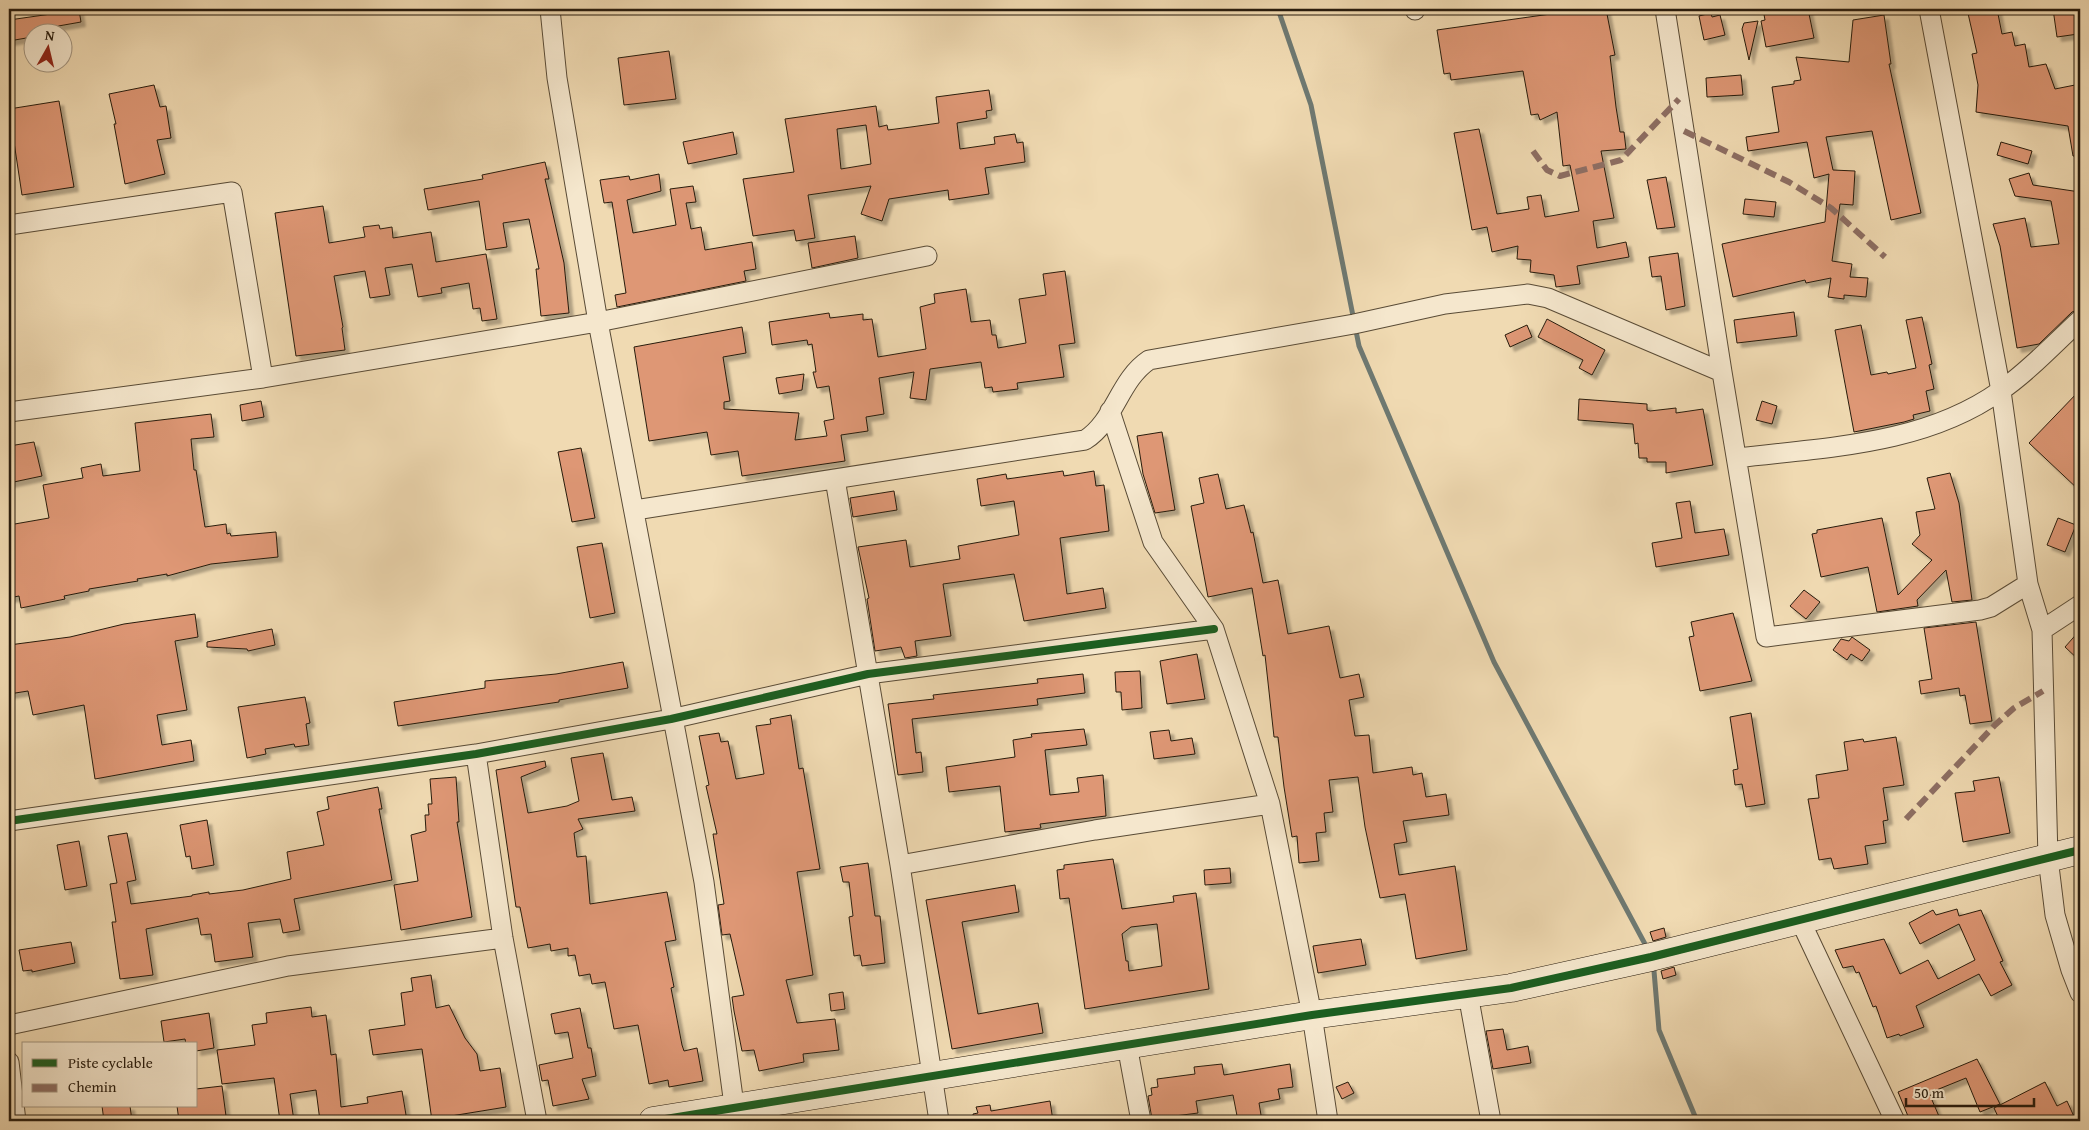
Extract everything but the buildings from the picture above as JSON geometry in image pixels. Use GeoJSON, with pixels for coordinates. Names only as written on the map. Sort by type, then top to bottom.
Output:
{"type":"FeatureCollection","features":[{"type":"Feature","properties":{"kind":"street"},"geometry":{"type":"LineString","coordinates":[[550,9],[557,78],[598,322],[635,510],[671,719],[704,882],[735,1115]]}},
{"type":"Feature","properties":{"kind":"street"},"geometry":{"type":"LineString","coordinates":[[1665,9],[1766,637],[1991,608],[2028,584]]}},
{"type":"Feature","properties":{"kind":"street"},"geometry":{"type":"LineString","coordinates":[[1929,9],[2001,391],[2028,584],[2042,630],[2048,858],[2055,915],[2071,970],[2080,993]]}},
{"type":"Feature","properties":{"kind":"street"},"geometry":{"type":"LineString","coordinates":[[9,225],[232,192],[263,378]]}},
{"type":"Feature","properties":{"kind":"street"},"geometry":{"type":"LineString","coordinates":[[9,412],[263,378],[598,322],[928,256]]}},
{"type":"Feature","properties":{"kind":"street"},"geometry":{"type":"LineString","coordinates":[[635,510],[1085,440],[1098,432],[1137,368],[1149,360],[1354,324],[1445,304],[1528,294],[1548,298],[1722,372]]}},
{"type":"Feature","properties":{"kind":"street"},"geometry":{"type":"LineString","coordinates":[[1737,458],[1872,441],[1912,433],[1958,415],[2001,391],[2080,320]]}},
{"type":"Feature","properties":{"kind":"street"},"geometry":{"type":"LineString","coordinates":[[1110,412],[1153,542],[1214,629],[1270,804],[1312,1016],[1328,1121]]}},
{"type":"Feature","properties":{"kind":"street"},"geometry":{"type":"LineString","coordinates":[[835,479],[900,865],[939,1121]]}},
{"type":"Feature","properties":{"kind":"street"},"geometry":{"type":"LineString","coordinates":[[2042,630],[2080,605]]}},
{"type":"Feature","properties":{"kind":"street"},"geometry":{"type":"LineString","coordinates":[[9,821],[476,754],[671,719],[868,674],[1214,629]]}},
{"type":"Feature","properties":{"kind":"street"},"geometry":{"type":"LineString","coordinates":[[476,754],[503,938],[536,1121]]}},
{"type":"Feature","properties":{"kind":"street"},"geometry":{"type":"LineString","coordinates":[[900,865],[1095,830],[1270,804]]}},
{"type":"Feature","properties":{"kind":"street"},"geometry":{"type":"LineString","coordinates":[[653,1121],[735,1115],[931,1078],[1127,1045],[1312,1016],[1511,988],[1651,957],[2080,850]]}},
{"type":"Feature","properties":{"kind":"street"},"geometry":{"type":"LineString","coordinates":[[1800,920],[1896,1121]]}},
{"type":"Feature","properties":{"kind":"street"},"geometry":{"type":"LineString","coordinates":[[9,1025],[288,966],[503,938]]}},
{"type":"Feature","properties":{"kind":"street"},"geometry":{"type":"LineString","coordinates":[[1468,994],[1491,1121]]}},
{"type":"Feature","properties":{"kind":"street"},"geometry":{"type":"LineString","coordinates":[[1127,1045],[1141,1121]]}},
{"type":"Feature","properties":{"kind":"street"},"geometry":{"type":"LineString","coordinates":[[9,1062],[16,1121]]}},
{"type":"Feature","properties":{"kind":"waterway"},"geometry":{"type":"LineString","coordinates":[[1278,9],[1311,105],[1359,346],[1494,662],[1645,944]]}},
{"type":"Feature","properties":{"kind":"waterway"},"geometry":{"type":"LineString","coordinates":[[1654,971],[1659,1030],[1697,1121]]}},
{"type":"Feature","properties":{"kind":"marked path"},"geometry":{"type":"LineString","coordinates":[[1533,151],[1547,170],[1560,176],[1621,160],[1679,99]]}},
{"type":"Feature","properties":{"kind":"marked path"},"geometry":{"type":"LineString","coordinates":[[1684,131],[1789,182],[1831,208],[1885,257]]}},
{"type":"Feature","properties":{"kind":"marked path"},"geometry":{"type":"LineString","coordinates":[[1906,819],[1995,725],[2014,708],[2043,691]]}},
{"type":"Feature","properties":{"kind":"cycle path"},"geometry":{"type":"LineString","coordinates":[[9,821],[476,754],[671,719],[868,674],[1214,629]]}},
{"type":"Feature","properties":{"kind":"cycle path"},"geometry":{"type":"LineString","coordinates":[[653,1121],[1312,1015],[1511,988],[1651,957],[2080,850]]}}]}
